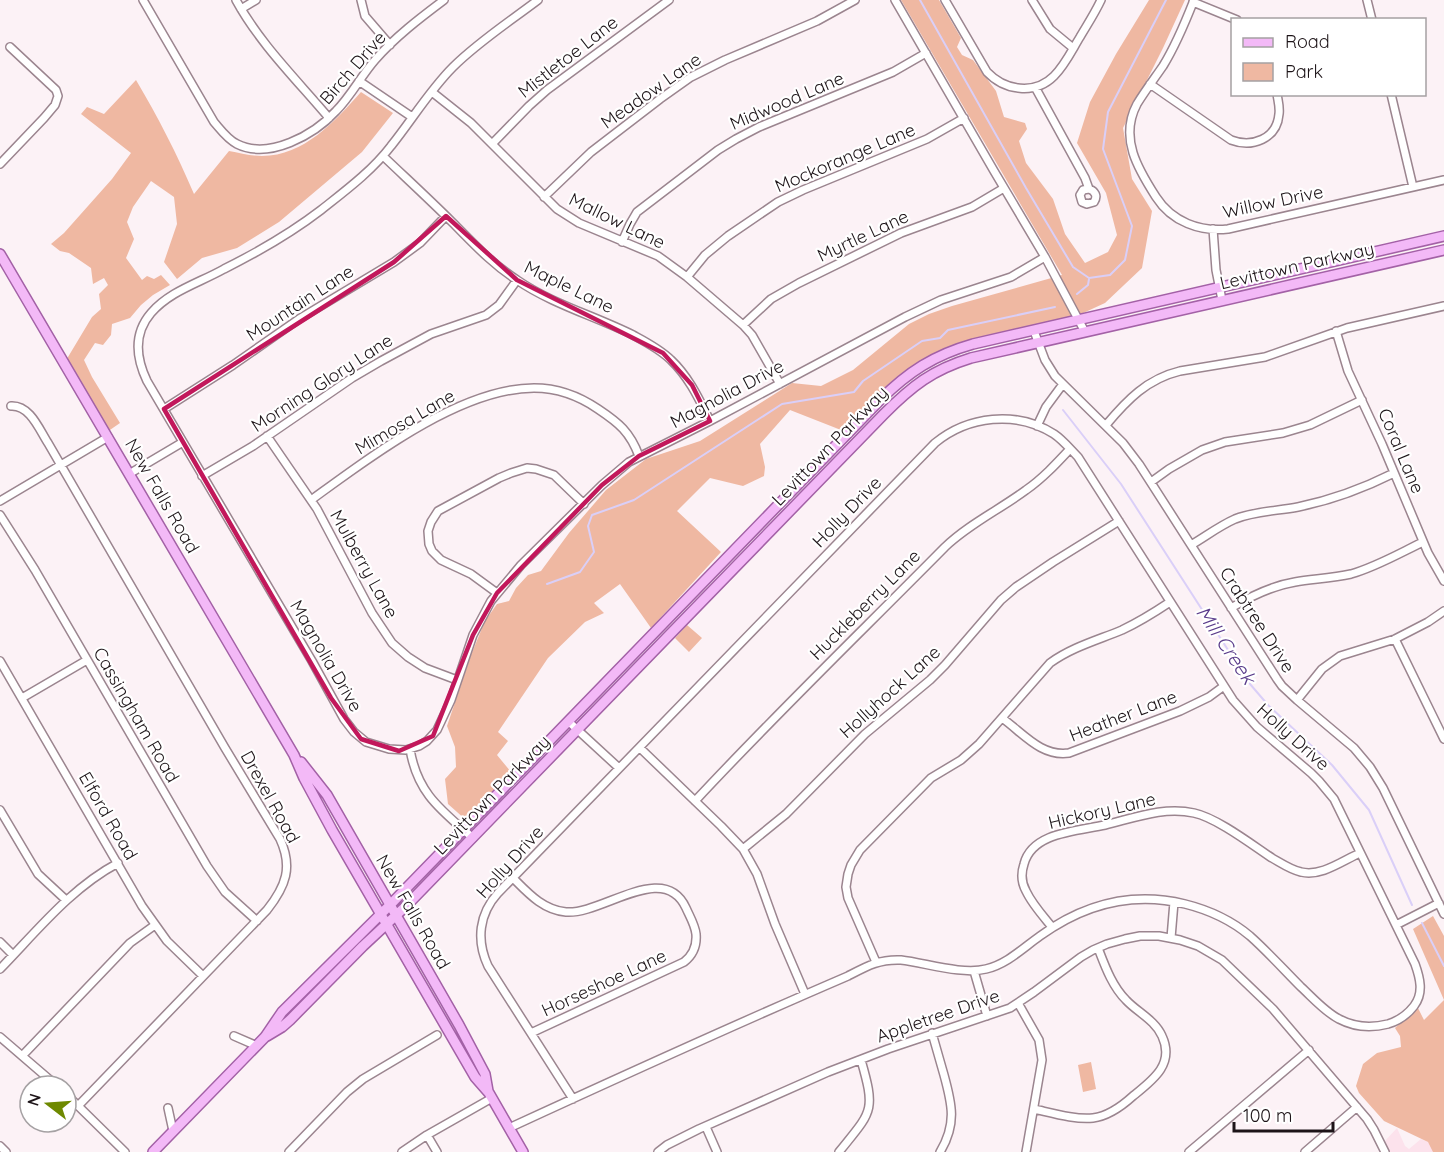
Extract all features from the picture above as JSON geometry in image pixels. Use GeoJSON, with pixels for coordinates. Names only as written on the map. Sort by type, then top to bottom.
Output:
{"type":"FeatureCollection","features":[{"type":"Feature","properties":{"kind":"main road","name":"Levittown Parkway"},"geometry":{"type":"LineString","coordinates":[[265,1037],[282,1012],[390,905],[897,384],[927,362],[950,351],[973,345],[1444,236]]}},
{"type":"Feature","properties":{"kind":"main road","name":"Levittown Parkway"},"geometry":{"type":"LineString","coordinates":[[265,1037],[282,1027],[396,916],[875,423],[915,385],[929,375],[955,363],[1444,249]]}},
{"type":"Feature","properties":{"kind":"main road","name":"New Falls Road"},"geometry":{"type":"LineString","coordinates":[[0,254],[294,755],[332,830],[475,1077],[490,1095],[523,1152]]}},
{"type":"Feature","properties":{"kind":"main road","name":"New Falls Road"},"geometry":{"type":"LineString","coordinates":[[294,755],[327,795],[470,1044],[485,1074],[490,1095]]}},
{"type":"Feature","properties":{"kind":"main road"},"geometry":{"type":"LineString","coordinates":[[153,1152],[265,1037]]}},
{"type":"Feature","properties":{"kind":"street","name":"Birch Drive"},"geometry":{"type":"LineString","coordinates":[[143,0],[214,122],[227,138],[235,143],[259,149],[282,145],[305,136],[329,118],[341,106],[376,59],[418,20],[444,0]]}},
{"type":"Feature","properties":{"kind":"street"},"geometry":{"type":"LineString","coordinates":[[236,0],[262,41],[329,118]]}},
{"type":"Feature","properties":{"kind":"street"},"geometry":{"type":"LineString","coordinates":[[241,9],[256,0]]}},
{"type":"Feature","properties":{"kind":"street"},"geometry":{"type":"LineString","coordinates":[[361,0],[368,20],[390,45]]}},
{"type":"Feature","properties":{"kind":"street","name":"Magnolia Drive"},"geometry":{"type":"LineString","coordinates":[[538,0],[453,67],[383,156],[342,193],[270,245],[161,303],[151,313],[139,334],[138,351],[144,374],[336,705],[354,732],[366,742],[399,751],[410,749],[427,741],[444,718],[473,635],[486,608],[497,593],[521,565],[617,472],[639,456],[925,307],[1011,277],[1045,257]]}},
{"type":"Feature","properties":{"kind":"street","name":"Mistletoe Lane"},"geometry":{"type":"LineString","coordinates":[[492,144],[548,90],[669,0]]}},
{"type":"Feature","properties":{"kind":"street","name":"Meadow Lane"},"geometry":{"type":"LineString","coordinates":[[544,197],[591,152],[691,77],[718,63],[817,21],[855,0]]}},
{"type":"Feature","properties":{"kind":"street"},"geometry":{"type":"LineString","coordinates":[[895,0],[1045,257],[1085,332]]}},
{"type":"Feature","properties":{"kind":"street"},"geometry":{"type":"LineString","coordinates":[[945,0],[987,72],[1004,85],[1024,89],[1035,87],[1056,75],[1101,0]]}},
{"type":"Feature","properties":{"kind":"street"},"geometry":{"type":"LineString","coordinates":[[1032,0],[1050,29],[1073,48]]}},
{"type":"Feature","properties":{"kind":"street"},"geometry":{"type":"LineString","coordinates":[[1367,0],[1372,18]]}},
{"type":"Feature","properties":{"kind":"street"},"geometry":{"type":"LineString","coordinates":[[1193,1],[1232,18]]}},
{"type":"Feature","properties":{"kind":"street","name":"Willow Drive"},"geometry":{"type":"LineString","coordinates":[[1193,1],[1175,46],[1138,103],[1131,119],[1129,136],[1132,154],[1152,190],[1167,210],[1186,223],[1204,229],[1228,229],[1444,180]]}},
{"type":"Feature","properties":{"kind":"street"},"geometry":{"type":"LineString","coordinates":[[0,164],[44,118],[55,105],[58,96],[56,90],[10,47]]}},
{"type":"Feature","properties":{"kind":"street","name":"Midwood Lane"},"geometry":{"type":"LineString","coordinates":[[622,242],[637,212],[727,144],[759,127],[893,72],[926,53]]}},
{"type":"Feature","properties":{"kind":"street"},"geometry":{"type":"LineString","coordinates":[[359,81],[412,117]]}},
{"type":"Feature","properties":{"kind":"street"},"geometry":{"type":"LineString","coordinates":[[1150,84],[1231,141],[1244,144],[1264,139],[1274,130],[1280,112],[1277,96]]}},
{"type":"Feature","properties":{"kind":"street"},"geometry":{"type":"LineString","coordinates":[[1035,87],[1089,189]]}},
{"type":"Feature","properties":{"kind":"street","name":"Mallow Lane"},"geometry":{"type":"LineString","coordinates":[[432,92],[471,123],[557,209],[579,223],[658,256],[687,277],[752,335],[780,384]]}},
{"type":"Feature","properties":{"kind":"street"},"geometry":{"type":"LineString","coordinates":[[1391,96],[1413,187]]}},
{"type":"Feature","properties":{"kind":"street","name":"Mockorange Lane"},"geometry":{"type":"LineString","coordinates":[[687,277],[705,255],[728,236],[778,202],[927,139],[964,118]]}},
{"type":"Feature","properties":{"kind":"street","name":"Maple Lane"},"geometry":{"type":"LineString","coordinates":[[383,156],[486,257],[517,280],[537,292],[651,344],[663,353],[692,385],[710,421]]}},
{"type":"Feature","properties":{"kind":"street","name":"Myrtle Lane"},"geometry":{"type":"LineString","coordinates":[[742,325],[771,299],[799,283],[901,233],[972,207],[1004,188]]}},
{"type":"Feature","properties":{"kind":"street","name":"Mountain Lane"},"geometry":{"type":"LineString","coordinates":[[164,409],[233,365],[283,329],[394,262],[420,243],[446,216]]}},
{"type":"Feature","properties":{"kind":"street"},"geometry":{"type":"LineString","coordinates":[[1213,230],[1213,245],[1222,300]]}},
{"type":"Feature","properties":{"kind":"street","name":"Morning Glory Lane"},"geometry":{"type":"LineString","coordinates":[[202,476],[267,436],[352,378],[390,356],[431,334],[486,315],[500,305],[517,280]]}},
{"type":"Feature","properties":{"kind":"street"},"geometry":{"type":"LineString","coordinates":[[1106,425],[1145,386],[1166,374],[1265,357],[1364,323],[1444,306]]}},
{"type":"Feature","properties":{"kind":"street","name":"Crabtree Drive"},"geometry":{"type":"LineString","coordinates":[[1034,331],[1049,368],[1055,376],[1106,425],[1133,456],[1276,679],[1297,700],[1354,748],[1370,767],[1383,788],[1444,914]]}},
{"type":"Feature","properties":{"kind":"street","name":"Coral Lane"},"geometry":{"type":"LineString","coordinates":[[1336,331],[1348,371],[1423,542],[1444,581]]}},
{"type":"Feature","properties":{"kind":"street"},"geometry":{"type":"LineString","coordinates":[[1036,426],[1046,407],[1063,384]]}},
{"type":"Feature","properties":{"kind":"street","name":"Mimosa Lane"},"geometry":{"type":"LineString","coordinates":[[311,500],[412,431],[450,410],[507,390],[521,388],[545,389],[580,398],[622,427],[629,435],[639,456]]}},
{"type":"Feature","properties":{"kind":"street"},"geometry":{"type":"LineString","coordinates":[[1151,482],[1202,450],[1225,442],[1283,433],[1310,425],[1362,400]]}},
{"type":"Feature","properties":{"kind":"street","name":"Drexel Road"},"geometry":{"type":"LineString","coordinates":[[11,406],[18,406],[29,413],[61,465],[280,839],[287,859],[284,884],[273,904],[78,1106]]}},
{"type":"Feature","properties":{"kind":"street","name":"Holly Drive"},"geometry":{"type":"LineString","coordinates":[[509,1128],[876,962],[890,959],[974,971],[987,969],[1014,956],[1052,927],[1073,916],[1105,904],[1124,900],[1174,902],[1212,913],[1239,928],[1326,1010],[1341,1020],[1360,1026],[1380,1026],[1394,1022],[1410,1011],[1418,999],[1420,976],[1338,807],[1327,789],[1257,728],[1233,700],[1077,457],[1054,434],[1036,426],[1005,418],[988,419],[962,426],[939,439],[513,878],[494,898],[483,916],[482,949],[488,966],[573,1099]]}},
{"type":"Feature","properties":{"kind":"street","name":"Mulberry Lane"},"geometry":{"type":"LineString","coordinates":[[267,436],[328,528],[372,613],[392,643],[425,668],[458,680]]}},
{"type":"Feature","properties":{"kind":"street"},"geometry":{"type":"LineString","coordinates":[[0,501],[108,437]]}},
{"type":"Feature","properties":{"kind":"street"},"geometry":{"type":"LineString","coordinates":[[129,474],[183,442]]}},
{"type":"Feature","properties":{"kind":"street","name":"Huckleberry Lane"},"geometry":{"type":"LineString","coordinates":[[695,801],[821,670],[959,533],[1025,491],[1070,449]]}},
{"type":"Feature","properties":{"kind":"street"},"geometry":{"type":"LineString","coordinates":[[497,593],[471,574],[441,560],[432,551],[428,531],[438,512],[511,472],[527,468],[554,475],[584,504]]}},
{"type":"Feature","properties":{"kind":"street"},"geometry":{"type":"LineString","coordinates":[[1191,545],[1235,519],[1254,513],[1334,498],[1394,473]]}},
{"type":"Feature","properties":{"kind":"street","name":"Cassingham Road"},"geometry":{"type":"LineString","coordinates":[[0,515],[25,552],[219,884],[257,921]]}},
{"type":"Feature","properties":{"kind":"street","name":"Hollyhock Lane"},"geometry":{"type":"LineString","coordinates":[[743,849],[786,814],[865,734],[930,680],[1001,600],[1053,562],[1119,521]]}},
{"type":"Feature","properties":{"kind":"street"},"geometry":{"type":"LineString","coordinates":[[1231,608],[1253,595],[1276,586],[1352,573],[1423,542]]}},
{"type":"Feature","properties":{"kind":"street"},"geometry":{"type":"LineString","coordinates":[[876,962],[848,898],[846,881],[850,865],[860,850],[931,778],[969,753],[1050,663],[1058,657],[1124,629],[1170,602]]}},
{"type":"Feature","properties":{"kind":"street"},"geometry":{"type":"LineString","coordinates":[[1297,700],[1330,662],[1346,654],[1395,639],[1444,611]]}},
{"type":"Feature","properties":{"kind":"street"},"geometry":{"type":"LineString","coordinates":[[1395,639],[1444,739]]}},
{"type":"Feature","properties":{"kind":"street"},"geometry":{"type":"LineString","coordinates":[[22,698],[87,660]]}},
{"type":"Feature","properties":{"kind":"street","name":"Elford Road"},"geometry":{"type":"LineString","coordinates":[[0,661],[155,925],[167,941],[203,976]]}},
{"type":"Feature","properties":{"kind":"street","name":"Heather Lane"},"geometry":{"type":"LineString","coordinates":[[1002,718],[1044,750],[1053,753],[1069,753],[1180,711],[1209,697],[1224,686]]}},
{"type":"Feature","properties":{"kind":"street"},"geometry":{"type":"LineString","coordinates":[[568,722],[619,768]]}},
{"type":"Feature","properties":{"kind":"street"},"geometry":{"type":"LineString","coordinates":[[640,748],[743,849],[757,874],[775,924],[805,994]]}},
{"type":"Feature","properties":{"kind":"street"},"geometry":{"type":"LineString","coordinates":[[410,749],[416,775],[424,789],[440,809],[473,838]]}},
{"type":"Feature","properties":{"kind":"street"},"geometry":{"type":"LineString","coordinates":[[0,810],[38,874],[66,900]]}},
{"type":"Feature","properties":{"kind":"street","name":"Hickory Lane"},"geometry":{"type":"LineString","coordinates":[[1052,927],[1026,892],[1022,872],[1027,854],[1037,843],[1073,831],[1157,812],[1179,811],[1206,817],[1278,862],[1301,873],[1321,872],[1360,853]]}},
{"type":"Feature","properties":{"kind":"street"},"geometry":{"type":"LineString","coordinates":[[0,969],[66,900],[89,880],[118,863]]}},
{"type":"Feature","properties":{"kind":"street","name":"Horseshoe Lane"},"geometry":{"type":"LineString","coordinates":[[513,878],[543,905],[566,912],[582,910],[647,889],[662,887],[681,899],[693,924],[696,937],[693,951],[684,962],[531,1033]]}},
{"type":"Feature","properties":{"kind":"street"},"geometry":{"type":"LineString","coordinates":[[1171,938],[1174,902]]}},
{"type":"Feature","properties":{"kind":"street"},"geometry":{"type":"LineString","coordinates":[[1396,925],[1439,903]]}},
{"type":"Feature","properties":{"kind":"street"},"geometry":{"type":"LineString","coordinates":[[23,1055],[130,944],[155,925]]}},
{"type":"Feature","properties":{"kind":"street","name":"Appletree Drive"},"geometry":{"type":"LineString","coordinates":[[658,1152],[667,1145],[806,1082],[932,1033],[1018,1004],[1081,957],[1098,948],[1140,936],[1171,938],[1198,946],[1222,960],[1265,1000],[1309,1050],[1357,1107],[1374,1130],[1385,1152]]}},
{"type":"Feature","properties":{"kind":"street"},"geometry":{"type":"LineString","coordinates":[[0,942],[14,955]]}},
{"type":"Feature","properties":{"kind":"street"},"geometry":{"type":"LineString","coordinates":[[1034,1109],[1084,1118],[1102,1116],[1124,1104],[1153,1080],[1161,1069],[1165,1044],[1159,1029],[1118,991],[1098,948]]}},
{"type":"Feature","properties":{"kind":"street"},"geometry":{"type":"LineString","coordinates":[[974,971],[987,1016]]}},
{"type":"Feature","properties":{"kind":"street"},"geometry":{"type":"LineString","coordinates":[[1018,1004],[1034,1029],[1042,1060],[1026,1152]]}},
{"type":"Feature","properties":{"kind":"street"},"geometry":{"type":"LineString","coordinates":[[932,1033],[952,1105],[951,1125],[940,1152]]}},
{"type":"Feature","properties":{"kind":"street"},"geometry":{"type":"LineString","coordinates":[[289,1152],[347,1092],[363,1079],[436,1035]]}},
{"type":"Feature","properties":{"kind":"street"},"geometry":{"type":"LineString","coordinates":[[0,1036],[44,1074]]}},
{"type":"Feature","properties":{"kind":"street"},"geometry":{"type":"LineString","coordinates":[[234,1036],[257,1046]]}},
{"type":"Feature","properties":{"kind":"street"},"geometry":{"type":"LineString","coordinates":[[1189,1152],[1309,1050]]}},
{"type":"Feature","properties":{"kind":"street"},"geometry":{"type":"LineString","coordinates":[[839,1152],[864,1121],[870,1107],[870,1095],[861,1060]]}},
{"type":"Feature","properties":{"kind":"street"},"geometry":{"type":"LineString","coordinates":[[402,1152],[490,1095]]}},
{"type":"Feature","properties":{"kind":"street"},"geometry":{"type":"LineString","coordinates":[[78,1106],[125,1152]]}},
{"type":"Feature","properties":{"kind":"street"},"geometry":{"type":"LineString","coordinates":[[1305,1152],[1357,1107]]}},
{"type":"Feature","properties":{"kind":"street"},"geometry":{"type":"LineString","coordinates":[[168,1108],[173,1131]]}},
{"type":"Feature","properties":{"kind":"street"},"geometry":{"type":"LineString","coordinates":[[706,1127],[717,1152]]}},
{"type":"Feature","properties":{"kind":"street"},"geometry":{"type":"LineString","coordinates":[[427,1135],[437,1152]]}},
{"type":"Feature","properties":{"kind":"street"},"geometry":{"type":"LineString","coordinates":[[0,1146],[6,1152]]}},
{"type":"Feature","properties":{"kind":"highlighted area"},"geometry":{"type":"Polygon","coordinates":[[[446,216],[517,280],[663,353],[692,385],[710,421],[639,456],[602,485],[497,593],[473,635],[433,736],[399,751],[361,739],[331,698],[164,409],[394,262],[446,216]]]}},
{"type":"Feature","properties":{"kind":"shaded area"},"geometry":{"type":"Polygon","coordinates":[[[1397,1128],[1405,1146],[1409,1149],[1421,1139],[1440,1152],[1388,1152],[1385,1141],[1397,1128]]]}},
{"type":"Feature","properties":{"kind":"green space"},"geometry":{"type":"Polygon","coordinates":[[[901,0],[939,0],[961,38],[957,47],[962,55],[973,60],[996,91],[1004,117],[1025,123],[1027,129],[1019,141],[1026,163],[1053,199],[1065,234],[1085,263],[1108,252],[1117,235],[1106,193],[1077,143],[1090,102],[1149,0],[1185,0],[1123,128],[1132,179],[1152,211],[1142,268],[1105,303],[1081,314],[989,336],[910,368],[841,430],[790,410],[760,444],[765,467],[764,476],[743,486],[710,478],[677,511],[721,552],[651,628],[620,584],[594,603],[604,613],[585,622],[548,658],[498,732],[508,741],[497,755],[511,772],[466,820],[448,804],[445,779],[456,767],[455,747],[447,726],[485,621],[497,604],[509,601],[516,588],[528,575],[541,571],[569,533],[606,490],[646,459],[700,441],[792,383],[821,386],[853,370],[909,324],[929,314],[1062,275],[901,0]]]}},
{"type":"Feature","properties":{"kind":"green space"},"geometry":{"type":"Polygon","coordinates":[[[136,80],[167,136],[194,194],[229,151],[262,156],[292,150],[318,135],[361,92],[393,113],[362,152],[279,222],[237,248],[202,258],[177,279],[164,262],[177,224],[174,197],[151,181],[133,207],[127,222],[134,239],[126,258],[142,280],[147,276],[154,279],[161,275],[170,285],[153,295],[130,318],[112,324],[111,335],[103,345],[95,343],[84,360],[120,423],[107,432],[65,362],[92,317],[101,309],[99,294],[108,285],[104,278],[93,284],[91,268],[51,244],[64,233],[112,179],[131,153],[81,114],[87,107],[104,114],[136,80]]]}},
{"type":"Feature","properties":{"kind":"green space"},"geometry":{"type":"Polygon","coordinates":[[[687,625],[702,638],[689,652],[675,638],[687,625]]]}},
{"type":"Feature","properties":{"kind":"green space"},"geometry":{"type":"Polygon","coordinates":[[[1433,916],[1444,936],[1444,1000],[1413,929],[1433,916]]]}},
{"type":"Feature","properties":{"kind":"green space"},"geometry":{"type":"Polygon","coordinates":[[[1444,1000],[1444,1152],[1433,1152],[1428,1142],[1384,1121],[1359,1093],[1356,1086],[1363,1064],[1377,1053],[1401,1047],[1400,1036],[1395,1028],[1417,1006],[1424,1020],[1444,1000]]]}},
{"type":"Feature","properties":{"kind":"green space"},"geometry":{"type":"Polygon","coordinates":[[[1091,1062],[1096,1089],[1083,1092],[1078,1065],[1091,1062]]]}},
{"type":"Feature","properties":{"kind":"waterway"},"geometry":{"type":"LineString","coordinates":[[920,0],[1073,267],[1089,278],[1110,275],[1125,260],[1132,226],[1103,149],[1108,112],[1166,0]]}},
{"type":"Feature","properties":{"kind":"waterway"},"geometry":{"type":"LineString","coordinates":[[1077,294],[1088,285],[1089,279]]}},
{"type":"Feature","properties":{"kind":"waterway"},"geometry":{"type":"LineString","coordinates":[[547,584],[580,572],[594,552],[588,526],[592,515],[634,500],[782,404],[854,392],[863,381],[922,341],[940,338],[948,330],[1055,307]]}},
{"type":"Feature","properties":{"kind":"waterway","name":"Mill Creek"},"geometry":{"type":"LineString","coordinates":[[1063,410],[1121,484],[1250,684],[1268,705],[1332,765],[1369,810],[1412,905]]}},
{"type":"Feature","properties":{"kind":"waterway","name":"Mill Creek"},"geometry":{"type":"LineString","coordinates":[[1422,923],[1444,966]]}}]}
